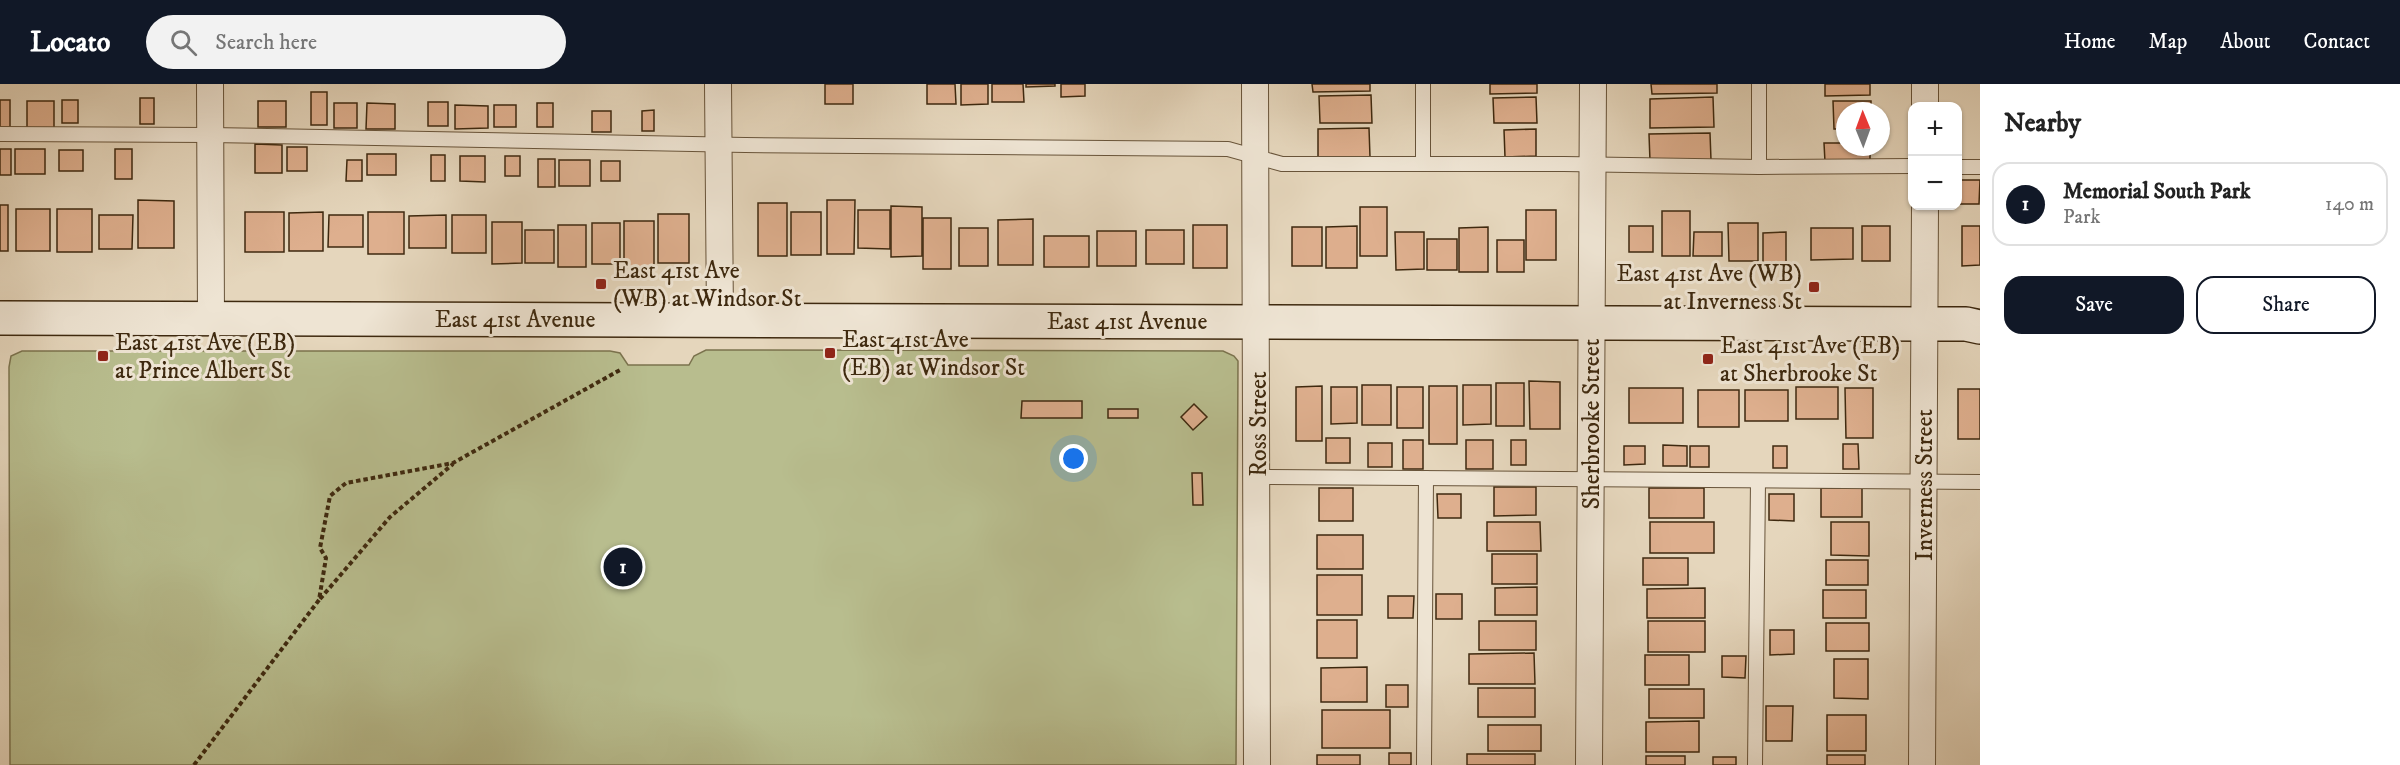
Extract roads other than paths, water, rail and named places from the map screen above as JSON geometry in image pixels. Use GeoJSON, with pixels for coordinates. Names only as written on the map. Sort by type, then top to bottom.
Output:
{"type":"FeatureCollection","features":[{"type":"Feature","properties":{"kind":"main road","name":"East 41st Avenue"},"geometry":{"type":"LineString","coordinates":[[0,318],[1975,324]]}},
{"type":"Feature","properties":{"kind":"street"},"geometry":{"type":"LineString","coordinates":[[210,84],[211,318]]}},
{"type":"Feature","properties":{"kind":"street"},"geometry":{"type":"LineString","coordinates":[[718,84],[720,319]]}},
{"type":"Feature","properties":{"kind":"street","name":"Ross Street"},"geometry":{"type":"LineString","coordinates":[[1256,84],[1257,765]]}},
{"type":"Feature","properties":{"kind":"street","name":"Sherbrooke Street"},"geometry":{"type":"LineString","coordinates":[[1588,765],[1593,84]]}},
{"type":"Feature","properties":{"kind":"street"},"geometry":{"type":"LineString","coordinates":[[1925,84],[1925,102]]}},
{"type":"Feature","properties":{"kind":"street","name":"Inverness Street"},"geometry":{"type":"LineString","coordinates":[[1922,765],[1924,210]]}},
{"type":"Feature","properties":{"kind":"lane"},"geometry":{"type":"LineString","coordinates":[[1423,84],[1423,164]]}},
{"type":"Feature","properties":{"kind":"lane"},"geometry":{"type":"LineString","coordinates":[[1759,84],[1759,167]]}},
{"type":"Feature","properties":{"kind":"lane"},"geometry":{"type":"LineString","coordinates":[[0,134],[1228,149],[1282,164],[1908,166]]}},
{"type":"Feature","properties":{"kind":"lane"},"geometry":{"type":"LineString","coordinates":[[1962,167],[1980,167]]}},
{"type":"Feature","properties":{"kind":"lane"},"geometry":{"type":"LineString","coordinates":[[1258,477],[1980,482]]}},
{"type":"Feature","properties":{"kind":"lane"},"geometry":{"type":"LineString","coordinates":[[1424,765],[1426,478]]}},
{"type":"Feature","properties":{"kind":"lane"},"geometry":{"type":"LineString","coordinates":[[1755,765],[1758,481]]}},
{"type":"Feature","properties":{"kind":"place","name":"East 41st Ave (WB) at Windsor St"},"geometry":{"type":"Point","coordinates":[601,284]}},
{"type":"Feature","properties":{"kind":"place","name":"East 41st Ave (WB) at Inverness St"},"geometry":{"type":"Point","coordinates":[1814,287]}},
{"type":"Feature","properties":{"kind":"place","name":"East 41st Ave (EB) at Windsor St"},"geometry":{"type":"Point","coordinates":[830,353]}},
{"type":"Feature","properties":{"kind":"place","name":"East 41st Ave (EB) at Prince Albert St"},"geometry":{"type":"Point","coordinates":[103,356]}},
{"type":"Feature","properties":{"kind":"place","name":"East 41st Ave (EB) at Sherbrooke St"},"geometry":{"type":"Point","coordinates":[1708,359]}},
{"type":"Feature","properties":{"kind":"place","name":"Memorial South Park"},"geometry":{"type":"Point","coordinates":[623,567]}}]}
